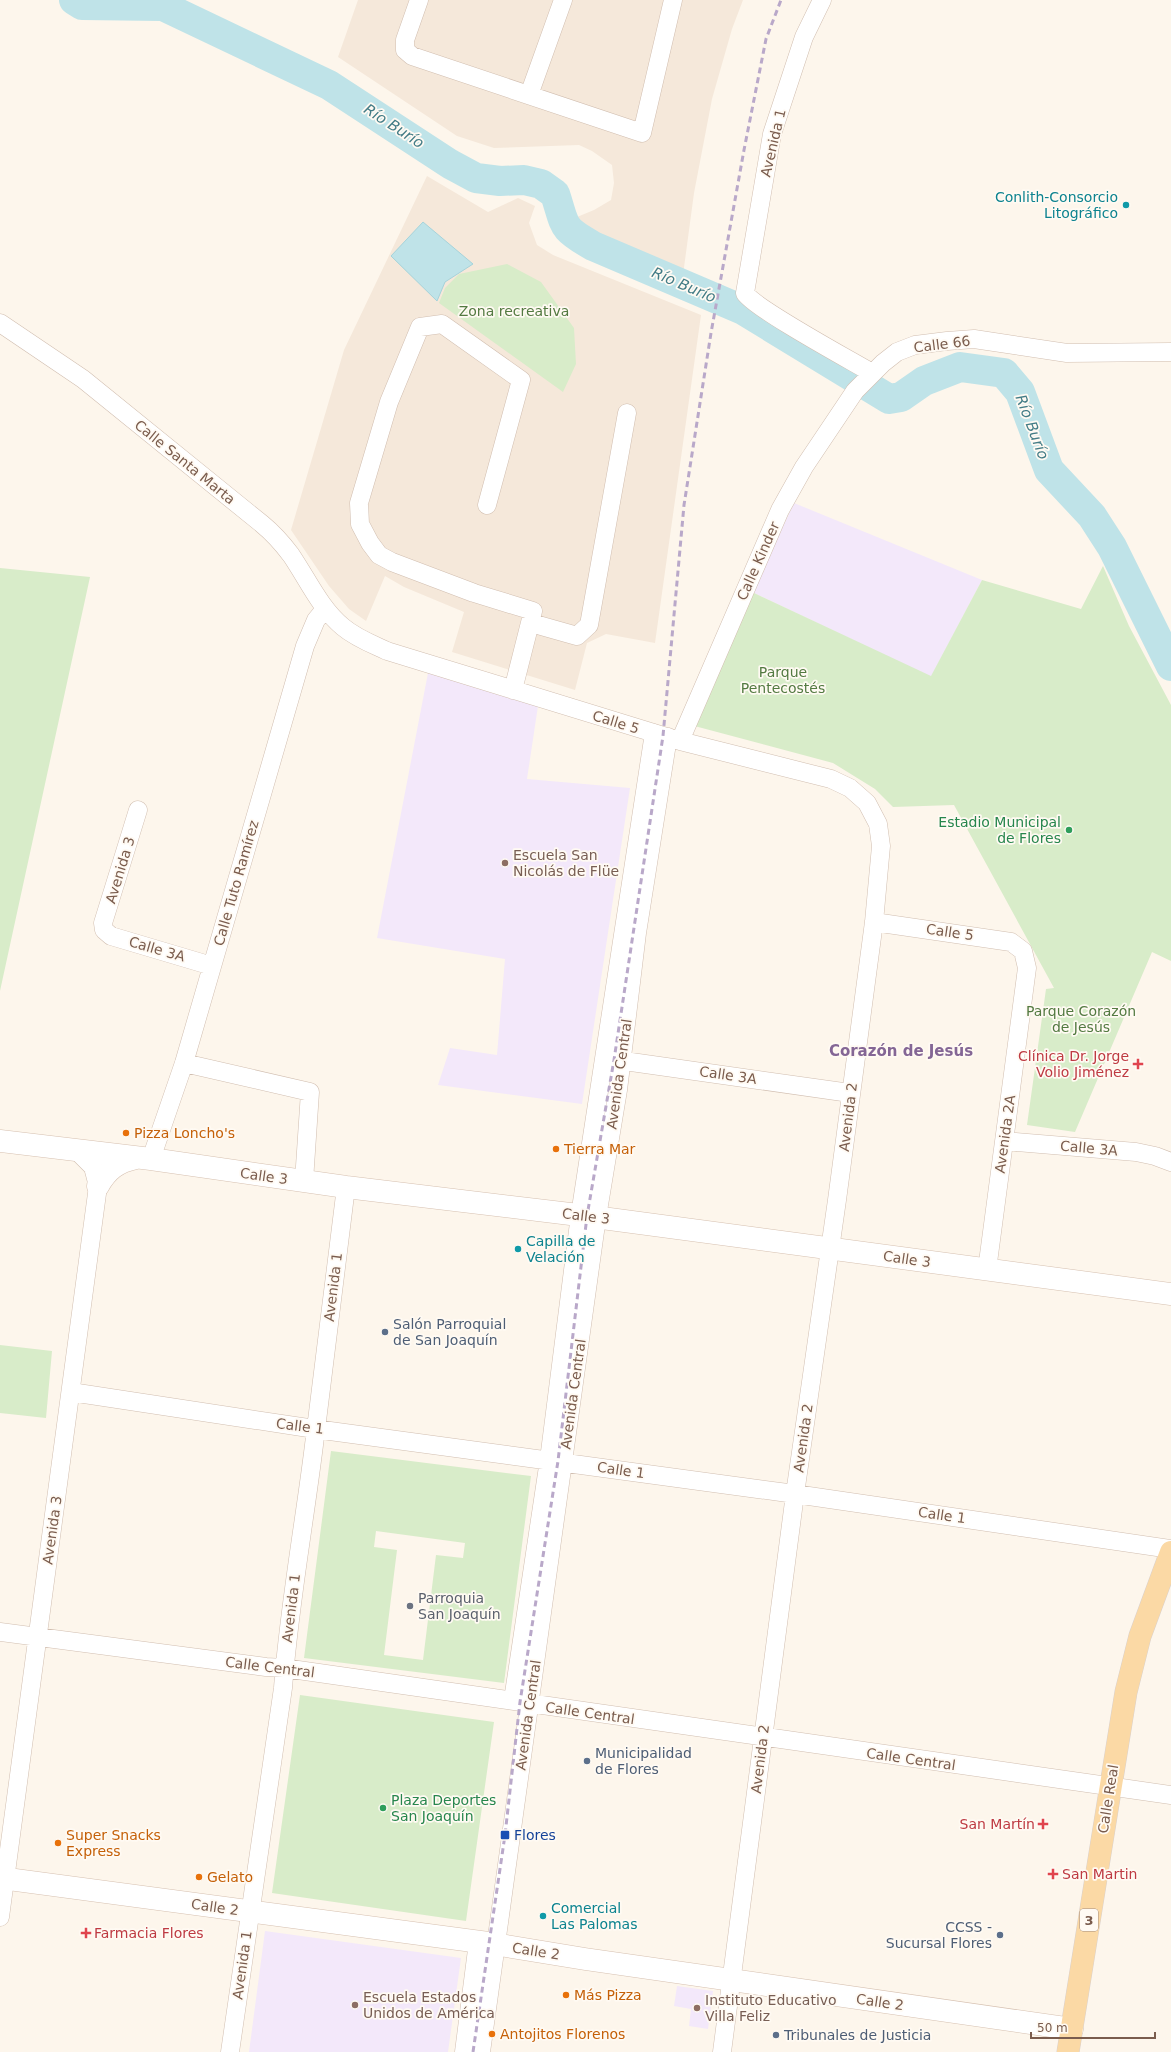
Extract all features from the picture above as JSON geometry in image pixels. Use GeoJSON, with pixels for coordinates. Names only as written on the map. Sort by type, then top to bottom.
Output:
{"type":"FeatureCollection","features":[{"type":"Feature","properties":{"kind":"main road","name":"Calle 3"},"geometry":{"type":"LineString","coordinates":[[0,1141],[346,1187],[589,1216],[1171,1294]]}},
{"type":"Feature","properties":{"kind":"main road"},"geometry":{"type":"LineString","coordinates":[[98,1186],[105,1173],[115,1165],[144,1159]]}},
{"type":"Feature","properties":{"kind":"main road","name":"Calle Real"},"geometry":{"type":"LineString","coordinates":[[1068,2052],[1109,1787],[1126,1692],[1140,1636],[1171,1550]]}},
{"type":"Feature","properties":{"kind":"main road","name":"Calle 2"},"geometry":{"type":"LineString","coordinates":[[2,1878],[487,1944],[1072,2029]]}},
{"type":"Feature","properties":{"kind":"street"},"geometry":{"type":"LineString","coordinates":[[419,0],[405,40],[405,50],[412,56],[642,133],[673,0]]}},
{"type":"Feature","properties":{"kind":"street"},"geometry":{"type":"LineString","coordinates":[[529,96],[563,0]]}},
{"type":"Feature","properties":{"kind":"street","name":"Avenida 1"},"geometry":{"type":"LineString","coordinates":[[822,0],[804,37],[772,134],[745,293],[748,298],[767,310],[872,373]]}},
{"type":"Feature","properties":{"kind":"street","name":"Calle Santa Marta"},"geometry":{"type":"LineString","coordinates":[[0,323],[83,380],[278,538],[325,609],[343,627]]}},
{"type":"Feature","properties":{"kind":"street"},"geometry":{"type":"LineString","coordinates":[[487,505],[521,380],[442,324],[420,327],[389,402],[359,503],[360,524],[370,543],[379,555],[392,562],[474,593],[533,611],[513,690]]}},
{"type":"Feature","properties":{"kind":"street","name":"Calle 66"},"geometry":{"type":"LineString","coordinates":[[854,392],[872,373],[897,352],[915,345],[974,339],[1067,353],[1171,352]]}},
{"type":"Feature","properties":{"kind":"street","name":"Calle Kinder"},"geometry":{"type":"LineString","coordinates":[[667,737],[780,510],[804,467],[854,392]]}},
{"type":"Feature","properties":{"kind":"street"},"geometry":{"type":"LineString","coordinates":[[531,623],[577,636],[589,624],[627,413]]}},
{"type":"Feature","properties":{"kind":"street","name":"Calle Tuto Ramírez"},"geometry":{"type":"LineString","coordinates":[[144,1159],[184,1063],[305,646],[313,626],[325,609]]}},
{"type":"Feature","properties":{"kind":"street","name":"Calle 5"},"geometry":{"type":"LineString","coordinates":[[343,627],[364,641],[387,651],[667,737],[832,779],[850,788],[867,803],[878,824]]}},
{"type":"Feature","properties":{"kind":"street","name":"Avenida Central"},"geometry":{"type":"LineString","coordinates":[[464,2052],[487,1944],[556,1461],[589,1216],[613,1059],[638,933],[667,737]]}},
{"type":"Feature","properties":{"kind":"street","name":"Avenida 3"},"geometry":{"type":"LineString","coordinates":[[104,930],[103,923],[138,810]]}},
{"type":"Feature","properties":{"kind":"street","name":"Avenida 2"},"geometry":{"type":"LineString","coordinates":[[722,2052],[762,1738],[874,922],[881,846],[878,824]]}},
{"type":"Feature","properties":{"kind":"street","name":"Calle 5"},"geometry":{"type":"LineString","coordinates":[[874,922],[1011,942],[1023,951]]}},
{"type":"Feature","properties":{"kind":"street","name":"Calle 3A"},"geometry":{"type":"LineString","coordinates":[[104,930],[111,936],[212,966]]}},
{"type":"Feature","properties":{"kind":"street","name":"Avenida 2A"},"geometry":{"type":"LineString","coordinates":[[987,1270],[1027,968],[1023,951]]}},
{"type":"Feature","properties":{"kind":"street","name":"Calle 3A"},"geometry":{"type":"LineString","coordinates":[[613,1059],[850,1093]]}},
{"type":"Feature","properties":{"kind":"street"},"geometry":{"type":"LineString","coordinates":[[184,1063],[310,1092],[304,1181]]}},
{"type":"Feature","properties":{"kind":"street","name":"Calle 3A"},"geometry":{"type":"LineString","coordinates":[[1005,1141],[1136,1152],[1155,1156],[1171,1162]]}},
{"type":"Feature","properties":{"kind":"street","name":"Avenida 3"},"geometry":{"type":"LineString","coordinates":[[0,1918],[2,1878],[38,1637],[98,1186],[93,1167],[76,1150]]}},
{"type":"Feature","properties":{"kind":"street","name":"Avenida 1"},"geometry":{"type":"LineString","coordinates":[[230,2052],[284,1668],[346,1187]]}},
{"type":"Feature","properties":{"kind":"street","name":"Calle 1"},"geometry":{"type":"LineString","coordinates":[[71,1392],[315,1429],[795,1494],[1171,1550]]}},
{"type":"Feature","properties":{"kind":"street","name":"Calle Central"},"geometry":{"type":"LineString","coordinates":[[0,1632],[266,1667],[284,1668],[762,1738],[1171,1795]]}},
{"type":"Feature","properties":{"kind":"street","name":"Avenida Central"},"geometry":{"type":"LineString","coordinates":[[481,2052],[487,1944]]}},
{"type":"Feature","properties":{"kind":"shaded area"},"geometry":{"type":"Polygon","coordinates":[[[358,0],[743,0],[732,29],[712,99],[694,193],[683,275],[591,238],[578,226],[577,217],[594,210],[611,200],[614,183],[612,165],[592,151],[579,145],[494,148],[457,136],[338,57],[358,0]]]}},
{"type":"Feature","properties":{"kind":"shaded area"},"geometry":{"type":"Polygon","coordinates":[[[427,176],[488,212],[518,198],[535,206],[529,223],[537,245],[553,255],[701,315],[655,643],[606,634],[587,643],[575,690],[452,652],[464,612],[404,587],[385,576],[366,621],[349,609],[329,586],[291,530],[344,350],[427,176]]]}},
{"type":"Feature","properties":{"kind":"shaded area"},"geometry":{"type":"Polygon","coordinates":[[[794,503],[982,580],[931,677],[752,592],[794,503]]]}},
{"type":"Feature","properties":{"kind":"shaded area","name":"Escuela San Nicolás de Flüe"},"geometry":{"type":"Polygon","coordinates":[[[428,673],[538,706],[527,779],[630,788],[582,1104],[438,1085],[450,1048],[497,1055],[505,959],[377,938],[428,673]]]}},
{"type":"Feature","properties":{"kind":"shaded area","name":"Escuela Estados Unidos de América"},"geometry":{"type":"Polygon","coordinates":[[[265,1931],[461,1958],[448,2052],[249,2052],[265,1931]]]}},
{"type":"Feature","properties":{"kind":"shaded area","name":"Instituto Educativo Villa Feliz"},"geometry":{"type":"Polygon","coordinates":[[[677,1986],[713,1991],[708,2029],[689,2026],[691,2009],[674,2006],[677,1986]]]}},
{"type":"Feature","properties":{"kind":"green space","name":"Zona recreativa"},"geometry":{"type":"Polygon","coordinates":[[[507,264],[541,282],[574,328],[576,364],[563,392],[439,303],[445,288],[459,274],[507,264]]]}},
{"type":"Feature","properties":{"kind":"green space"},"geometry":{"type":"Polygon","coordinates":[[[1103,566],[1129,626],[1171,705],[1171,961],[1152,952],[1075,1132],[1027,1125],[1046,989],[1054,988],[954,805],[893,807],[875,789],[833,763],[687,724],[752,592],[931,676],[982,580],[1081,609],[1103,566]]]}},
{"type":"Feature","properties":{"kind":"green space"},"geometry":{"type":"Polygon","coordinates":[[[0,568],[90,577],[0,991],[0,568]]]}},
{"type":"Feature","properties":{"kind":"green space"},"geometry":{"type":"Polygon","coordinates":[[[0,1345],[52,1351],[46,1418],[0,1413],[0,1345]]]}},
{"type":"Feature","properties":{"kind":"green space"},"geometry":{"type":"Polygon","coordinates":[[[331,1451],[531,1476],[504,1683],[304,1658],[331,1451]],[[376,1531],[374,1547],[397,1550],[384,1655],[423,1660],[436,1555],[463,1558],[465,1543],[376,1531]]]}},
{"type":"Feature","properties":{"kind":"green space","name":"Plaza Deportes San Joaquín"},"geometry":{"type":"Polygon","coordinates":[[[300,1695],[494,1722],[466,1921],[272,1893],[300,1695]]]}},
{"type":"Feature","properties":{"kind":"water"},"geometry":{"type":"Polygon","coordinates":[[[423,222],[473,264],[445,282],[437,301],[391,256],[423,222]]]}},
{"type":"Feature","properties":{"kind":"waterway","name":"Río Burío"},"geometry":{"type":"LineString","coordinates":[[74,0],[82,5],[163,6],[329,85],[450,164],[476,178],[500,181],[524,180],[541,184],[555,194],[563,220],[569,230],[582,240],[743,310],[889,399],[901,397],[924,381],[960,367],[1004,373],[1020,392],[1049,470],[1092,516],[1112,547],[1171,666]]}},
{"type":"Feature","properties":{"kind":"railway"},"geometry":{"type":"LineString","coordinates":[[473,2052],[505,1835],[520,1702],[558,1461],[587,1216],[614,1060],[663,736],[684,505],[711,333],[744,150],[766,39],[781,0]]}},
{"type":"Feature","properties":{"kind":"place","name":"Conlith-Consorcio Litográfico"},"geometry":{"type":"Point","coordinates":[1126,205]}},
{"type":"Feature","properties":{"kind":"place","name":"Estadio Municipal de Flores"},"geometry":{"type":"Point","coordinates":[1069,830]}},
{"type":"Feature","properties":{"kind":"place","name":"Escuela San Nicolás de Flüe"},"geometry":{"type":"Point","coordinates":[505,863]}},
{"type":"Feature","properties":{"kind":"place","name":"Clínica Dr. Jorge Volio Jiménez"},"geometry":{"type":"Point","coordinates":[1138,1064]}},
{"type":"Feature","properties":{"kind":"place","name":"Pizza Loncho's"},"geometry":{"type":"Point","coordinates":[126,1133]}},
{"type":"Feature","properties":{"kind":"place","name":"Tierra Mar"},"geometry":{"type":"Point","coordinates":[556,1149]}},
{"type":"Feature","properties":{"kind":"place","name":"Capilla de Velación"},"geometry":{"type":"Point","coordinates":[518,1249]}},
{"type":"Feature","properties":{"kind":"place","name":"Salón Parroquial de San Joaquín"},"geometry":{"type":"Point","coordinates":[385,1332]}},
{"type":"Feature","properties":{"kind":"place","name":"Parroquia San Joaquín"},"geometry":{"type":"Point","coordinates":[410,1606]}},
{"type":"Feature","properties":{"kind":"place","name":"Municipalidad de Flores"},"geometry":{"type":"Point","coordinates":[587,1761]}},
{"type":"Feature","properties":{"kind":"place","name":"Plaza Deportes San Joaquín"},"geometry":{"type":"Point","coordinates":[383,1808]}},
{"type":"Feature","properties":{"kind":"place","name":"San Martín"},"geometry":{"type":"Point","coordinates":[1043,1824]}},
{"type":"Feature","properties":{"kind":"place","name":"Flores"},"geometry":{"type":"Point","coordinates":[505,1835]}},
{"type":"Feature","properties":{"kind":"place","name":"Super Snacks Express"},"geometry":{"type":"Point","coordinates":[58,1843]}},
{"type":"Feature","properties":{"kind":"place","name":"San Martin"},"geometry":{"type":"Point","coordinates":[1053,1874]}},
{"type":"Feature","properties":{"kind":"place","name":"Gelato"},"geometry":{"type":"Point","coordinates":[199,1877]}},
{"type":"Feature","properties":{"kind":"place","name":"Comercial Las Palomas"},"geometry":{"type":"Point","coordinates":[543,1916]}},
{"type":"Feature","properties":{"kind":"place","name":"Farmacia Flores"},"geometry":{"type":"Point","coordinates":[86,1933]}},
{"type":"Feature","properties":{"kind":"place","name":"CCSS - Sucursal Flores"},"geometry":{"type":"Point","coordinates":[1000,1935]}},
{"type":"Feature","properties":{"kind":"place","name":"Más Pizza"},"geometry":{"type":"Point","coordinates":[566,1995]}},
{"type":"Feature","properties":{"kind":"place","name":"Escuela Estados Unidos de América"},"geometry":{"type":"Point","coordinates":[355,2005]}},
{"type":"Feature","properties":{"kind":"place","name":"Instituto Educativo Villa Feliz"},"geometry":{"type":"Point","coordinates":[697,2008]}},
{"type":"Feature","properties":{"kind":"place","name":"Antojitos Florenos"},"geometry":{"type":"Point","coordinates":[492,2034]}},
{"type":"Feature","properties":{"kind":"place","name":"Tribunales de Justicia"},"geometry":{"type":"Point","coordinates":[776,2035]}},
{"type":"Feature","properties":{"kind":"district","name":"Corazón de Jesús"},"geometry":{"type":"Point","coordinates":[901,1051]}},
{"type":"Feature","properties":{"kind":"park label","name":"Parque Pentecostés"},"geometry":{"type":"Point","coordinates":[783,680]}},
{"type":"Feature","properties":{"kind":"park label","name":"Parque Corazón de Jesús"},"geometry":{"type":"Point","coordinates":[1081,1020]}}]}
